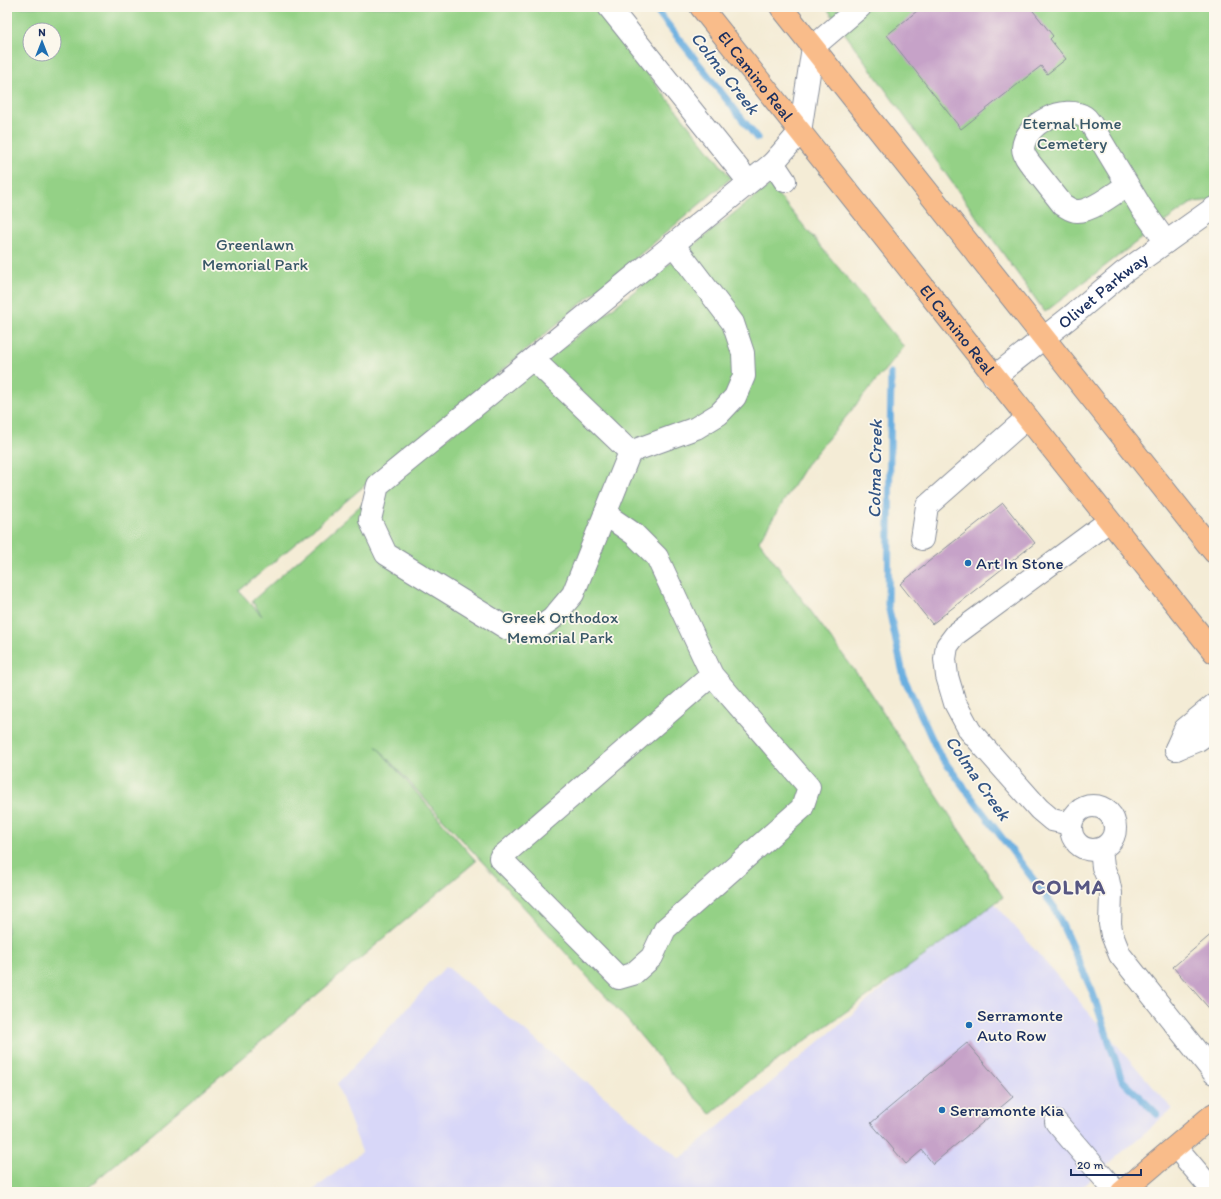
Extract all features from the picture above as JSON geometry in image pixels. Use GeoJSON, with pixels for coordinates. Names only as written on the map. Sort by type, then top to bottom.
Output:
{"type":"FeatureCollection","features":[{"type":"Feature","properties":{"kind":"main road","name":"El Camino Real"},"geometry":{"type":"LineString","coordinates":[[701,7],[1214,652]]}},
{"type":"Feature","properties":{"kind":"main road"},"geometry":{"type":"LineString","coordinates":[[781,7],[1214,552]]}},
{"type":"Feature","properties":{"kind":"main road"},"geometry":{"type":"LineString","coordinates":[[1122,1192],[1214,1114]]}},
{"type":"Feature","properties":{"kind":"street"},"geometry":{"type":"LineString","coordinates":[[609,7],[749,182]]}},
{"type":"Feature","properties":{"kind":"street"},"geometry":{"type":"LineString","coordinates":[[673,244],[733,323],[743,352],[744,376],[736,396],[719,414],[696,428],[630,452],[573,594],[552,619],[536,630],[508,629],[386,554],[370,520],[378,485],[533,359],[673,244],[749,182],[773,163],[800,132],[813,47],[860,7]]}},
{"type":"Feature","properties":{"kind":"street"},"geometry":{"type":"LineString","coordinates":[[1127,185],[1090,208],[1078,211],[1070,209],[1063,205],[1024,155],[1023,147],[1026,137],[1040,123],[1058,114],[1078,114],[1086,118],[1141,207],[1166,242]]}},
{"type":"Feature","properties":{"kind":"street"},"geometry":{"type":"LineString","coordinates":[[773,163],[785,181]]}},
{"type":"Feature","properties":{"kind":"street","name":"Olivet Parkway"},"geometry":{"type":"LineString","coordinates":[[994,377],[1124,272],[1214,208]]}},
{"type":"Feature","properties":{"kind":"street"},"geometry":{"type":"LineString","coordinates":[[533,359],[630,452]]}},
{"type":"Feature","properties":{"kind":"street"},"geometry":{"type":"LineString","coordinates":[[922,539],[927,506],[1027,418]]}},
{"type":"Feature","properties":{"kind":"street"},"geometry":{"type":"LineString","coordinates":[[605,514],[634,534],[658,557],[712,675],[808,787],[802,808],[665,929],[652,957],[633,974],[619,978],[500,858],[712,675]]}},
{"type":"Feature","properties":{"kind":"street"},"geometry":{"type":"LineString","coordinates":[[1070,824],[1052,820],[1039,809],[970,731],[955,703],[947,676],[945,659],[948,646],[956,634],[1109,521]]}},
{"type":"Feature","properties":{"kind":"street"},"geometry":{"type":"LineString","coordinates":[[1214,705],[1186,729],[1176,748],[1198,740],[1214,729]]}},
{"type":"Feature","properties":{"kind":"street"},"geometry":{"type":"LineString","coordinates":[[1089,806],[1098,806],[1107,810],[1113,818],[1115,827],[1114,836],[1109,844],[1101,849],[1091,850],[1082,848],[1075,842],[1071,834],[1070,824],[1073,816],[1080,809],[1089,806]]}},
{"type":"Feature","properties":{"kind":"street"},"geometry":{"type":"LineString","coordinates":[[1101,849],[1111,893],[1110,924],[1112,935],[1120,955],[1214,1073]]}},
{"type":"Feature","properties":{"kind":"street"},"geometry":{"type":"LineString","coordinates":[[1056,1122],[1116,1192]]}},
{"type":"Feature","properties":{"kind":"street"},"geometry":{"type":"LineString","coordinates":[[1176,1147],[1214,1192]]}},
{"type":"Feature","properties":{"kind":"shaded area","name":"Serramonte Auto Row"},"geometry":{"type":"Polygon","coordinates":[[[990,898],[1172,1109],[1076,1192],[311,1192],[362,1152],[337,1084],[446,966],[680,1159],[990,898]]]}},
{"type":"Feature","properties":{"kind":"green space"},"geometry":{"type":"Polygon","coordinates":[[[7,7],[594,7],[731,178],[239,591],[262,616],[252,601],[360,506],[770,185],[904,347],[806,465],[759,541],[863,682],[1003,897],[948,939],[753,1078],[711,1114],[674,1076],[629,1022],[376,746],[476,861],[82,1192],[7,1192],[7,7]]]}},
{"type":"Feature","properties":{"kind":"green space","name":"Eternal Home Cemetery"},"geometry":{"type":"Polygon","coordinates":[[[826,7],[1214,7],[1214,200],[1193,202],[1143,237],[1045,312],[826,7]]]}},
{"type":"Feature","properties":{"kind":"building"},"geometry":{"type":"Polygon","coordinates":[[[922,7],[1030,7],[1053,36],[1050,39],[1066,59],[1047,74],[1041,66],[961,129],[887,35],[922,7]]]}},
{"type":"Feature","properties":{"kind":"building","name":"Art In Stone"},"geometry":{"type":"Polygon","coordinates":[[[1003,503],[1035,543],[932,624],[900,584],[1003,503]]]}},
{"type":"Feature","properties":{"kind":"building"},"geometry":{"type":"Polygon","coordinates":[[[1214,932],[1214,1014],[1173,967],[1214,932]]]}},
{"type":"Feature","properties":{"kind":"building","name":"Serramonte Kia"},"geometry":{"type":"Polygon","coordinates":[[[967,1043],[1013,1097],[933,1164],[922,1150],[906,1164],[871,1123],[967,1043]]]}},
{"type":"Feature","properties":{"kind":"waterway","name":"Colma Creek"},"geometry":{"type":"LineString","coordinates":[[654,7],[757,138]]}},
{"type":"Feature","properties":{"kind":"waterway","name":"Colma Creek"},"geometry":{"type":"LineString","coordinates":[[891,373],[888,605],[904,678],[939,754],[1054,907],[1092,991],[1122,1080],[1157,1114]]}},
{"type":"Feature","properties":{"kind":"place","name":"Art In Stone"},"geometry":{"type":"Point","coordinates":[968,563]}},
{"type":"Feature","properties":{"kind":"place","name":"Serramonte Auto Row"},"geometry":{"type":"Point","coordinates":[969,1025]}},
{"type":"Feature","properties":{"kind":"place","name":"Serramonte Kia"},"geometry":{"type":"Point","coordinates":[942,1110]}},
{"type":"Feature","properties":{"kind":"district","name":"COLMA"},"geometry":{"type":"Point","coordinates":[1069,886]}},
{"type":"Feature","properties":{"kind":"park label","name":"Greenlawn Memorial Park"},"geometry":{"type":"Point","coordinates":[255,254]}},
{"type":"Feature","properties":{"kind":"park label","name":"Greek Orthodox Memorial Park"},"geometry":{"type":"Point","coordinates":[560,627]}}]}
